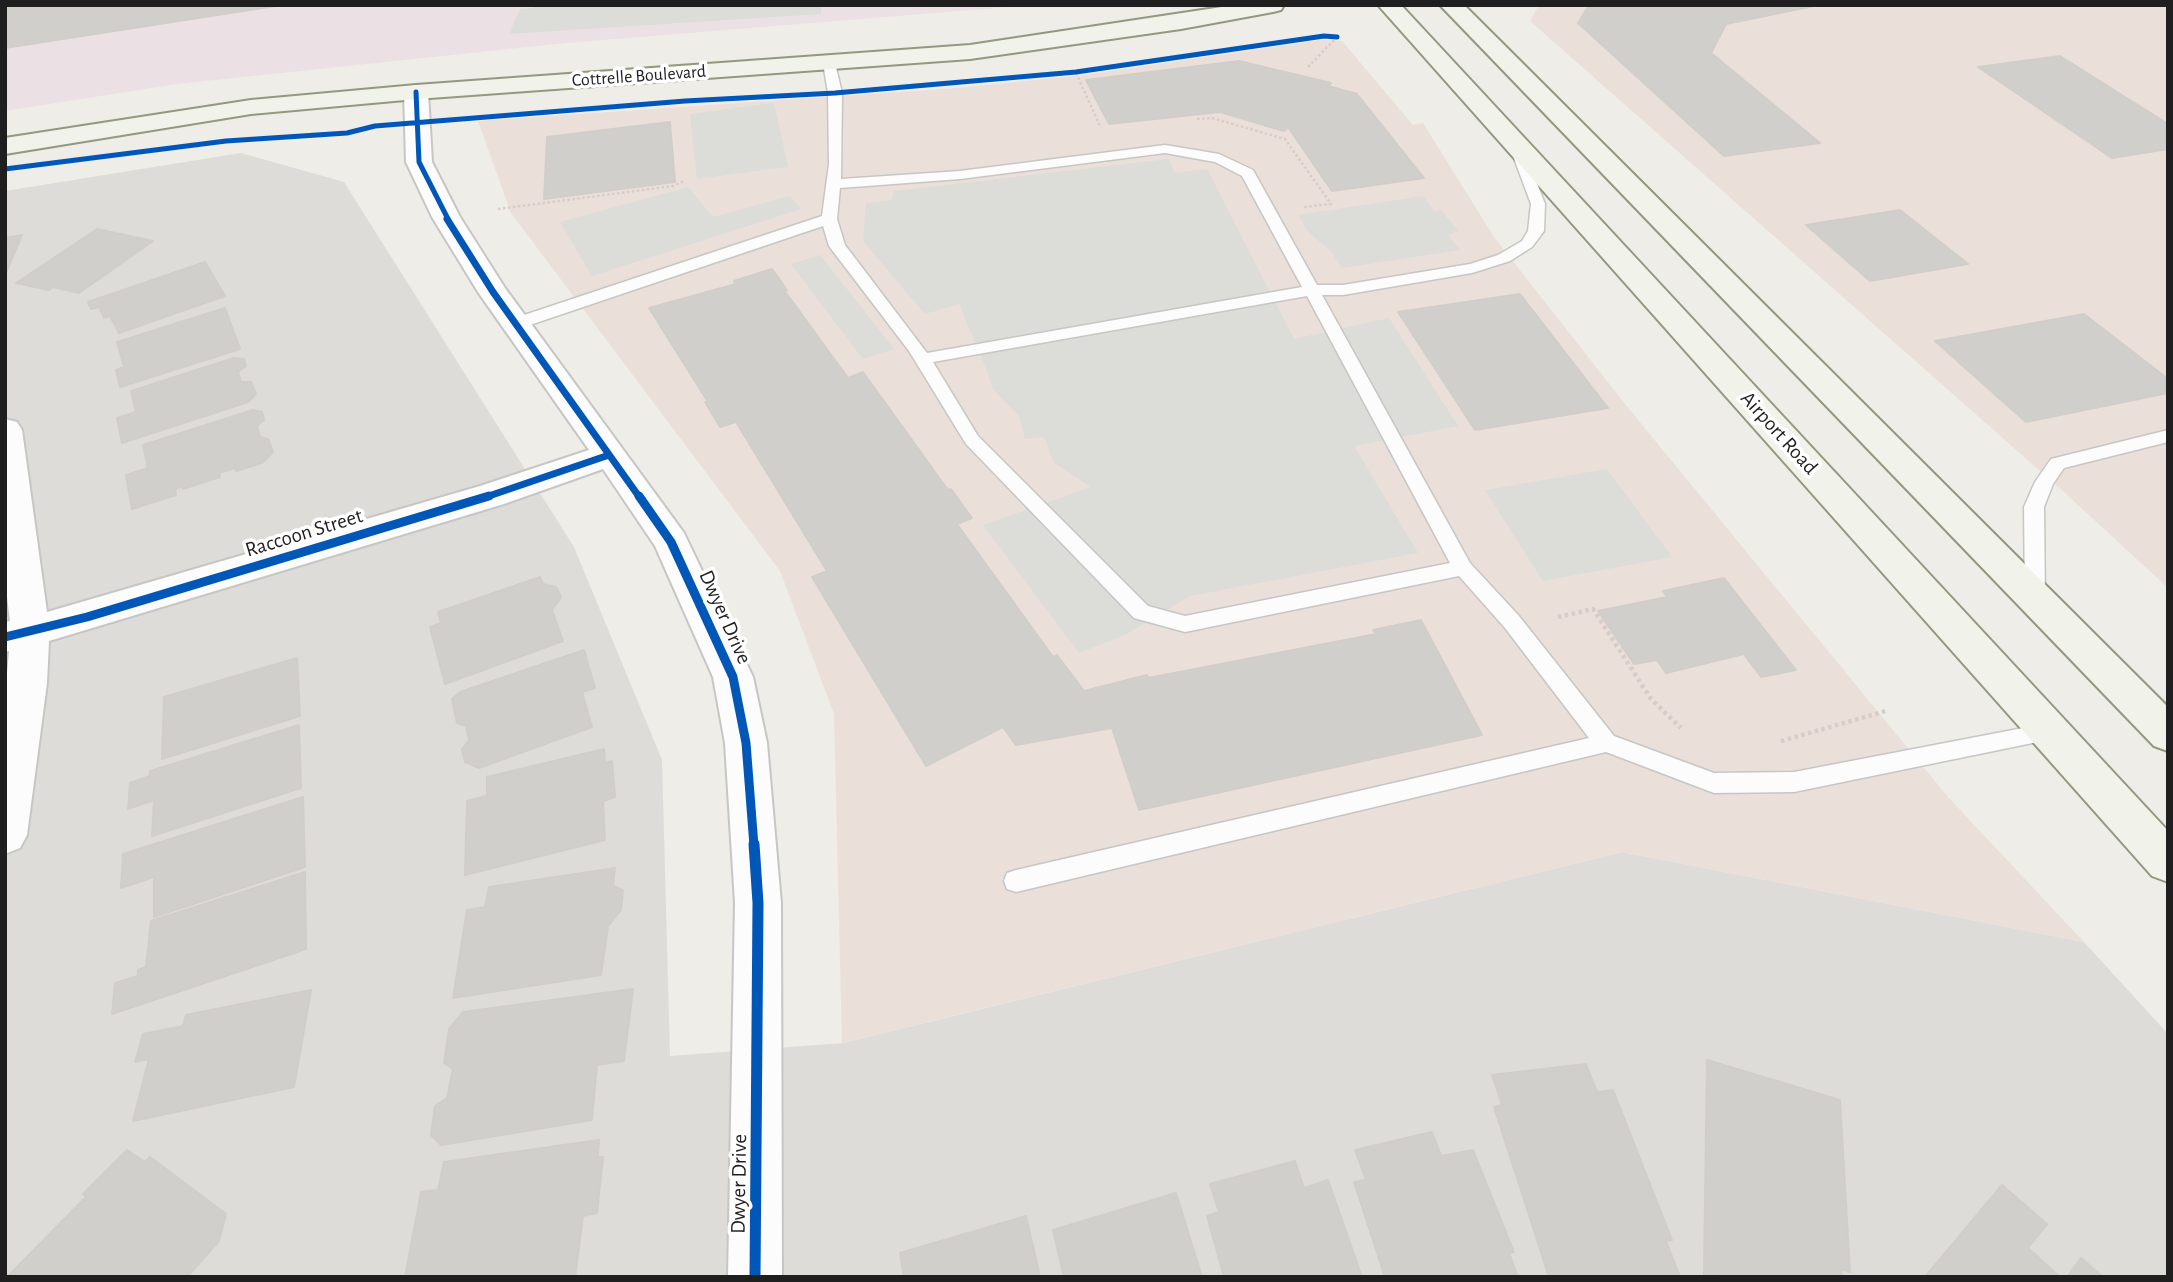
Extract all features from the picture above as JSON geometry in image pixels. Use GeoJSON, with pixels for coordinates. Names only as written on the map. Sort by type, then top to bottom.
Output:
{"type":"FeatureCollection","features":[{"type":"Feature","properties":{"kind":"main road","name":"Cottrelle Boulevard"},"geometry":{"type":"LineString","coordinates":[[5,146],[251,107],[416,92],[970,52],[1181,22],[1273,5]]}},
{"type":"Feature","properties":{"kind":"main road","name":"Airport Road"},"geometry":{"type":"LineString","coordinates":[[1389,5],[2168,862]]}},
{"type":"Feature","properties":{"kind":"main road"},"geometry":{"type":"LineString","coordinates":[[1451,5],[2168,734]]}},
{"type":"Feature","properties":{"kind":"street","name":"Dwyer Drive"},"geometry":{"type":"LineString","coordinates":[[416,92],[419,162],[446,217],[515,324],[542,358],[671,542],[703,606],[733,677],[746,743],[758,903],[755,1277]]}},
{"type":"Feature","properties":{"kind":"street"},"geometry":{"type":"LineString","coordinates":[[5,430],[18,634],[27,683],[5,835]]}},
{"type":"Feature","properties":{"kind":"street","name":"Raccoon Street"},"geometry":{"type":"LineString","coordinates":[[18,634],[87,617],[492,495],[609,455]]}},
{"type":"Feature","properties":{"kind":"lane"},"geometry":{"type":"LineString","coordinates":[[829,63],[835,93],[834,184],[829,219],[837,246],[922,359],[972,440],[1141,612],[1185,624],[1464,568]]}},
{"type":"Feature","properties":{"kind":"lane"},"geometry":{"type":"LineString","coordinates":[[922,359],[1311,290],[1343,290],[1472,268],[1504,258],[1527,244],[1536,231],[1538,204],[1516,145]]}},
{"type":"Feature","properties":{"kind":"lane"},"geometry":{"type":"LineString","coordinates":[[834,184],[960,175],[1165,149],[1219,158],[1248,173],[1464,568],[1512,622],[1606,743],[1714,783],[1794,782],[2049,732]]}},
{"type":"Feature","properties":{"kind":"lane"},"geometry":{"type":"LineString","coordinates":[[515,324],[829,219]]}},
{"type":"Feature","properties":{"kind":"lane"},"geometry":{"type":"LineString","coordinates":[[2035,600],[2034,507],[2044,482],[2058,463],[2168,436]]}},
{"type":"Feature","properties":{"kind":"lane"},"geometry":{"type":"LineString","coordinates":[[1016,881],[1606,743]]}},
{"type":"Feature","properties":{"kind":"path"},"geometry":{"type":"LineString","coordinates":[[1324,36],[1337,37]]}},
{"type":"Feature","properties":{"kind":"path"},"geometry":{"type":"LineString","coordinates":[[1308,67],[1337,37]]}},
{"type":"Feature","properties":{"kind":"path"},"geometry":{"type":"LineString","coordinates":[[1063,74],[1088,71]]}},
{"type":"Feature","properties":{"kind":"path"},"geometry":{"type":"LineString","coordinates":[[1076,72],[1100,129]]}},
{"type":"Feature","properties":{"kind":"path"},"geometry":{"type":"LineString","coordinates":[[1184,121],[1212,118],[1285,139],[1331,204],[1299,208]]}},
{"type":"Feature","properties":{"kind":"path"},"geometry":{"type":"LineString","coordinates":[[498,209],[673,186],[684,181]]}},
{"type":"Feature","properties":{"kind":"path"},"geometry":{"type":"LineString","coordinates":[[1558,617],[1593,609],[1651,699],[1688,735]]}},
{"type":"Feature","properties":{"kind":"path"},"geometry":{"type":"LineString","coordinates":[[1772,744],[1886,711]]}},
{"type":"Feature","properties":{"kind":"shaded area"},"geometry":{"type":"Polygon","coordinates":[[[5,5],[1033,5],[566,43],[177,84],[5,111],[5,5]]]}},
{"type":"Feature","properties":{"kind":"shaded area"},"geometry":{"type":"Polygon","coordinates":[[[535,5],[821,5],[821,14],[509,34],[520,9],[534,8],[535,5]]]}},
{"type":"Feature","properties":{"kind":"shaded area"},"geometry":{"type":"Polygon","coordinates":[[[1539,5],[2168,5],[2168,588],[2065,493],[1530,21],[1539,5]]]}},
{"type":"Feature","properties":{"kind":"shaded area"},"geometry":{"type":"Polygon","coordinates":[[[1321,40],[1342,41],[1413,125],[1423,123],[1494,237],[1625,404],[1948,797],[2084,942],[1622,852],[842,1043],[834,714],[780,571],[511,213],[478,121],[956,88],[1084,75],[1321,40]]]}},
{"type":"Feature","properties":{"kind":"shaded area"},"geometry":{"type":"Polygon","coordinates":[[[774,103],[788,167],[697,179],[690,114],[774,103]]]}},
{"type":"Feature","properties":{"kind":"shaded area"},"geometry":{"type":"Polygon","coordinates":[[[241,153],[344,182],[574,547],[662,760],[670,1056],[843,1043],[1622,852],[2084,942],[2168,1034],[2168,1277],[5,1277],[5,191],[241,153]]]}},
{"type":"Feature","properties":{"kind":"shaded area"},"geometry":{"type":"Polygon","coordinates":[[[1169,159],[1175,173],[1207,169],[1294,339],[1389,318],[1458,426],[1354,446],[1418,553],[1190,596],[1127,634],[1079,653],[983,525],[1091,487],[1054,463],[1044,437],[1025,439],[1019,416],[993,389],[959,304],[925,314],[863,241],[866,203],[892,200],[894,191],[1169,159]]]}},
{"type":"Feature","properties":{"kind":"shaded area"},"geometry":{"type":"Polygon","coordinates":[[[688,187],[713,217],[790,196],[801,209],[592,276],[560,222],[688,187]]]}},
{"type":"Feature","properties":{"kind":"shaded area"},"geometry":{"type":"Polygon","coordinates":[[[1423,196],[1434,211],[1441,210],[1458,231],[1448,235],[1460,250],[1342,268],[1331,251],[1308,232],[1298,215],[1423,196]]]}},
{"type":"Feature","properties":{"kind":"shaded area"},"geometry":{"type":"Polygon","coordinates":[[[820,255],[894,349],[863,359],[791,264],[820,255]]]}},
{"type":"Feature","properties":{"kind":"shaded area"},"geometry":{"type":"Polygon","coordinates":[[[1607,469],[1672,557],[1543,581],[1485,490],[1607,469]]]}},
{"type":"Feature","properties":{"kind":"building"},"geometry":{"type":"Polygon","coordinates":[[[5,5],[282,5],[5,48],[5,5]]]}},
{"type":"Feature","properties":{"kind":"building"},"geometry":{"type":"Polygon","coordinates":[[[1589,5],[1819,5],[1726,24],[1711,53],[1820,143],[1724,156],[1578,23],[1589,5]]]}},
{"type":"Feature","properties":{"kind":"building"},"geometry":{"type":"Polygon","coordinates":[[[2060,56],[2168,124],[2168,149],[2112,158],[1978,67],[2060,56]]]}},
{"type":"Feature","properties":{"kind":"building"},"geometry":{"type":"Polygon","coordinates":[[[1239,61],[1331,83],[1328,86],[1357,94],[1424,178],[1332,191],[1288,127],[1284,131],[1220,112],[1109,124],[1086,80],[1239,61]]]}},
{"type":"Feature","properties":{"kind":"building"},"geometry":{"type":"Polygon","coordinates":[[[670,122],[675,182],[544,199],[547,137],[670,122]]]}},
{"type":"Feature","properties":{"kind":"building"},"geometry":{"type":"Polygon","coordinates":[[[1900,210],[1968,264],[1870,281],[1806,225],[1900,210]]]}},
{"type":"Feature","properties":{"kind":"building"},"geometry":{"type":"Polygon","coordinates":[[[97,229],[153,241],[79,293],[16,283],[97,229]]]}},
{"type":"Feature","properties":{"kind":"building"},"geometry":{"type":"Polygon","coordinates":[[[22,235],[5,275],[5,238],[22,235]]]}},
{"type":"Feature","properties":{"kind":"building"},"geometry":{"type":"Polygon","coordinates":[[[205,262],[225,296],[119,333],[110,316],[104,318],[99,307],[91,309],[88,302],[205,262]]]}},
{"type":"Feature","properties":{"kind":"building"},"geometry":{"type":"Polygon","coordinates":[[[772,269],[787,290],[784,290],[848,378],[863,372],[948,490],[951,489],[972,518],[957,524],[1053,657],[1057,655],[1084,691],[1147,675],[1148,678],[1376,634],[1373,630],[1421,620],[1482,735],[1139,810],[1112,728],[1016,745],[1003,727],[926,766],[812,577],[827,571],[736,422],[720,427],[705,402],[708,402],[649,308],[736,284],[734,281],[772,269]]]}},
{"type":"Feature","properties":{"kind":"building"},"geometry":{"type":"Polygon","coordinates":[[[1520,294],[1608,408],[1475,430],[1398,312],[1520,294]]]}},
{"type":"Feature","properties":{"kind":"building"},"geometry":{"type":"Polygon","coordinates":[[[225,308],[240,349],[120,387],[116,370],[124,367],[117,342],[225,308]]]}},
{"type":"Feature","properties":{"kind":"building"},"geometry":{"type":"Polygon","coordinates":[[[2084,314],[2168,379],[2168,393],[2026,422],[1935,341],[2084,314]]]}},
{"type":"Feature","properties":{"kind":"building"},"geometry":{"type":"Polygon","coordinates":[[[234,358],[244,359],[246,366],[238,372],[241,382],[251,382],[256,394],[248,402],[122,443],[117,418],[136,412],[131,391],[234,358]]]}},
{"type":"Feature","properties":{"kind":"building"},"geometry":{"type":"Polygon","coordinates":[[[253,410],[262,412],[264,420],[257,426],[260,437],[268,439],[273,452],[262,463],[219,473],[220,477],[183,489],[183,486],[175,489],[176,495],[132,509],[126,475],[148,468],[143,445],[253,410]]]}},
{"type":"Feature","properties":{"kind":"building"},"geometry":{"type":"Polygon","coordinates":[[[540,577],[543,584],[556,587],[561,597],[552,610],[563,641],[445,684],[430,627],[441,623],[438,612],[540,577]]]}},
{"type":"Feature","properties":{"kind":"building"},"geometry":{"type":"Polygon","coordinates":[[[1724,578],[1796,670],[1761,677],[1744,654],[1666,673],[1657,660],[1634,664],[1598,611],[1667,597],[1663,591],[1724,578]]]}},
{"type":"Feature","properties":{"kind":"building"},"geometry":{"type":"Polygon","coordinates":[[[584,650],[595,688],[582,692],[592,727],[479,768],[465,762],[462,749],[469,740],[466,726],[457,723],[452,699],[460,692],[584,650]]]}},
{"type":"Feature","properties":{"kind":"building"},"geometry":{"type":"Polygon","coordinates":[[[297,658],[300,716],[162,759],[164,697],[297,658]]]}},
{"type":"Feature","properties":{"kind":"building"},"geometry":{"type":"Polygon","coordinates":[[[299,725],[301,788],[152,836],[154,800],[128,809],[130,783],[150,776],[150,771],[299,725]]]}},
{"type":"Feature","properties":{"kind":"building"},"geometry":{"type":"Polygon","coordinates":[[[604,749],[605,763],[612,761],[615,797],[603,801],[605,840],[465,875],[467,801],[487,796],[487,777],[604,749]]]}},
{"type":"Feature","properties":{"kind":"building"},"geometry":{"type":"Polygon","coordinates":[[[303,797],[305,867],[154,917],[154,877],[121,888],[123,854],[303,797]]]}},
{"type":"Feature","properties":{"kind":"building"},"geometry":{"type":"Polygon","coordinates":[[[615,868],[613,886],[623,890],[621,910],[608,926],[601,975],[453,998],[467,910],[485,907],[489,887],[615,868]]]}},
{"type":"Feature","properties":{"kind":"building"},"geometry":{"type":"Polygon","coordinates":[[[305,872],[306,949],[112,1014],[115,983],[138,976],[138,970],[146,967],[151,921],[305,872]]]}},
{"type":"Feature","properties":{"kind":"building"},"geometry":{"type":"Polygon","coordinates":[[[633,989],[624,1061],[597,1065],[592,1120],[441,1145],[431,1135],[435,1106],[447,1098],[453,1069],[444,1063],[449,1029],[463,1012],[633,989]]]}},
{"type":"Feature","properties":{"kind":"building"},"geometry":{"type":"Polygon","coordinates":[[[311,990],[294,1087],[133,1121],[149,1059],[135,1062],[143,1034],[183,1026],[186,1015],[311,990]]]}},
{"type":"Feature","properties":{"kind":"building"},"geometry":{"type":"Polygon","coordinates":[[[1707,1060],[1840,1100],[1850,1272],[1841,1269],[1842,1277],[1704,1275],[1707,1060]]]}},
{"type":"Feature","properties":{"kind":"building"},"geometry":{"type":"Polygon","coordinates":[[[1586,1064],[1597,1092],[1613,1090],[1672,1240],[1666,1241],[1680,1277],[1549,1277],[1494,1107],[1502,1105],[1492,1075],[1586,1064]]]}},
{"type":"Feature","properties":{"kind":"building"},"geometry":{"type":"Polygon","coordinates":[[[1432,1132],[1441,1156],[1473,1150],[1514,1252],[1509,1253],[1518,1277],[1385,1277],[1354,1182],[1366,1180],[1355,1150],[1432,1132]]]}},
{"type":"Feature","properties":{"kind":"building"},"geometry":{"type":"Polygon","coordinates":[[[599,1140],[598,1157],[603,1157],[597,1213],[583,1216],[575,1277],[405,1277],[421,1192],[438,1190],[444,1162],[599,1140]]]}},
{"type":"Feature","properties":{"kind":"building"},"geometry":{"type":"Polygon","coordinates":[[[127,1150],[145,1162],[150,1157],[226,1214],[219,1241],[187,1277],[8,1276],[86,1197],[83,1194],[127,1150]]]}},
{"type":"Feature","properties":{"kind":"building"},"geometry":{"type":"Polygon","coordinates":[[[1295,1161],[1304,1188],[1328,1180],[1362,1277],[1224,1277],[1207,1216],[1219,1212],[1210,1184],[1295,1161]]]}},
{"type":"Feature","properties":{"kind":"building"},"geometry":{"type":"Polygon","coordinates":[[[2002,1185],[2047,1224],[2028,1248],[2060,1277],[1925,1277],[2002,1185]]]}},
{"type":"Feature","properties":{"kind":"building"},"geometry":{"type":"Polygon","coordinates":[[[1176,1193],[1202,1277],[1064,1277],[1053,1230],[1176,1193]]]}},
{"type":"Feature","properties":{"kind":"building"},"geometry":{"type":"Polygon","coordinates":[[[1026,1216],[1040,1277],[904,1277],[900,1253],[1026,1216]]]}},
{"type":"Feature","properties":{"kind":"building"},"geometry":{"type":"Polygon","coordinates":[[[2081,1258],[2103,1277],[2067,1277],[2081,1258]]]}},
{"type":"Feature","properties":{"kind":"cycle path"},"geometry":{"type":"LineString","coordinates":[[5,169],[226,141],[347,133],[375,126],[685,101],[835,93],[1076,72],[1324,36],[1337,37]]}},
{"type":"Feature","properties":{"kind":"cycle path"},"geometry":{"type":"LineString","coordinates":[[416,92],[419,162],[446,217],[493,292],[542,357],[671,542],[733,677],[746,743],[758,903],[755,1277]]}},
{"type":"Feature","properties":{"kind":"cycle path"},"geometry":{"type":"LineString","coordinates":[[5,637],[87,617],[492,495],[609,455]]}}]}
